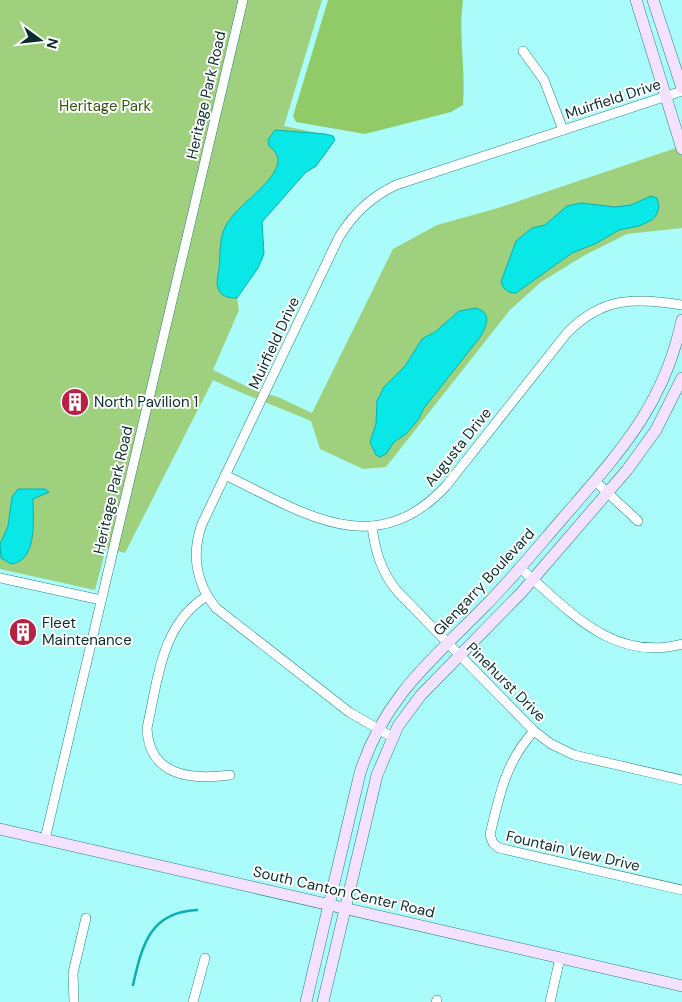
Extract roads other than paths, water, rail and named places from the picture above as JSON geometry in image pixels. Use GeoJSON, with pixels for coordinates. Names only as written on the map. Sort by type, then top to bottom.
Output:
{"type":"FeatureCollection","features":[{"type":"Feature","properties":{"kind":"street","name":"Heritage Park Road"},"geometry":{"type":"LineString","coordinates":[[45,840],[243,0]]}},
{"type":"Feature","properties":{"kind":"street"},"geometry":{"type":"LineString","coordinates":[[636,0],[682,149]]}},
{"type":"Feature","properties":{"kind":"street"},"geometry":{"type":"LineString","coordinates":[[653,0],[682,90]]}},
{"type":"Feature","properties":{"kind":"street"},"geometry":{"type":"LineString","coordinates":[[523,51],[544,80],[563,130]]}},
{"type":"Feature","properties":{"kind":"street","name":"Muirfield Drive"},"geometry":{"type":"LineString","coordinates":[[392,737],[349,712],[226,618],[207,596],[197,570],[196,543],[202,524],[339,237],[358,211],[375,196],[396,185],[682,90]]}},
{"type":"Feature","properties":{"kind":"street","name":"Augusta Drive"},"geometry":{"type":"LineString","coordinates":[[225,475],[323,520],[348,526],[372,526],[406,516],[437,496],[567,333],[584,317],[605,306],[628,300],[646,300],[682,305]]}},
{"type":"Feature","properties":{"kind":"street","name":"Glengarry Boulevard"},"geometry":{"type":"LineString","coordinates":[[306,1002],[356,790],[366,756],[378,730],[404,688],[520,568],[630,438],[652,405],[672,357],[682,320]]}},
{"type":"Feature","properties":{"kind":"street"},"geometry":{"type":"LineString","coordinates":[[323,1002],[381,762],[392,737],[421,695],[533,579],[642,450],[666,414],[682,378]]}},
{"type":"Feature","properties":{"kind":"street"},"geometry":{"type":"LineString","coordinates":[[652,405],[666,414]]}},
{"type":"Feature","properties":{"kind":"street"},"geometry":{"type":"LineString","coordinates":[[595,481],[638,521]]}},
{"type":"Feature","properties":{"kind":"street","name":"Pinehurst Drive"},"geometry":{"type":"LineString","coordinates":[[372,526],[377,555],[387,579],[534,731],[551,744],[574,755],[682,780]]}},
{"type":"Feature","properties":{"kind":"street"},"geometry":{"type":"LineString","coordinates":[[520,568],[591,628],[615,642],[645,649],[682,644]]}},
{"type":"Feature","properties":{"kind":"street"},"geometry":{"type":"LineString","coordinates":[[0,578],[101,600]]}},
{"type":"Feature","properties":{"kind":"street"},"geometry":{"type":"LineString","coordinates":[[207,596],[187,611],[171,634],[147,728],[147,738],[156,758],[172,771],[182,775],[200,777],[230,775]]}},
{"type":"Feature","properties":{"kind":"street","name":"Fountain View Drive"},"geometry":{"type":"LineString","coordinates":[[534,731],[516,753],[503,780],[490,836],[493,843],[499,848],[682,890]]}},
{"type":"Feature","properties":{"kind":"street"},"geometry":{"type":"LineString","coordinates":[[356,790],[373,794]]}},
{"type":"Feature","properties":{"kind":"street","name":"South Canton Center Road"},"geometry":{"type":"LineString","coordinates":[[0,829],[682,986]]}},
{"type":"Feature","properties":{"kind":"street"},"geometry":{"type":"LineString","coordinates":[[74,1002],[73,974],[86,918]]}},
{"type":"Feature","properties":{"kind":"street"},"geometry":{"type":"LineString","coordinates":[[193,1002],[205,958]]}},
{"type":"Feature","properties":{"kind":"street"},"geometry":{"type":"LineString","coordinates":[[550,1002],[560,958]]}},
{"type":"Feature","properties":{"kind":"street"},"geometry":{"type":"LineString","coordinates":[[311,983],[327,987]]}},
{"type":"Feature","properties":{"kind":"water"},"geometry":{"type":"Polygon","coordinates":[[[275,130],[325,134],[333,136],[335,140],[316,166],[305,173],[262,222],[264,254],[258,268],[237,298],[228,297],[221,293],[217,284],[222,236],[231,218],[274,173],[278,157],[269,146],[268,140],[275,130]]]}},
{"type":"Feature","properties":{"kind":"water"},"geometry":{"type":"Polygon","coordinates":[[[651,196],[657,198],[659,206],[657,214],[652,220],[639,226],[619,230],[597,243],[572,253],[516,293],[509,292],[503,287],[501,282],[516,241],[532,228],[545,225],[567,206],[581,203],[615,207],[631,205],[651,196]]]}},
{"type":"Feature","properties":{"kind":"water"},"geometry":{"type":"Polygon","coordinates":[[[476,308],[484,313],[487,319],[481,336],[424,408],[418,420],[406,434],[394,442],[386,454],[380,457],[376,455],[370,442],[376,424],[377,401],[384,387],[405,366],[422,339],[435,332],[459,311],[476,308]]]}},
{"type":"Feature","properties":{"kind":"water"},"geometry":{"type":"Polygon","coordinates":[[[18,489],[45,489],[49,492],[33,499],[33,528],[30,547],[20,561],[11,564],[1,558],[0,544],[8,526],[12,497],[18,489]]]}},
{"type":"Feature","properties":{"kind":"waterway"},"geometry":{"type":"LineString","coordinates":[[133,985],[145,944],[158,924],[168,917],[181,912],[197,910]]}},
{"type":"Feature","properties":{"kind":"place","name":"North Pavilion 1"},"geometry":{"type":"Point","coordinates":[75,402]}},
{"type":"Feature","properties":{"kind":"place","name":"Fleet Maintenance"},"geometry":{"type":"Point","coordinates":[23,632]}},
{"type":"Feature","properties":{"kind":"park label","name":"Heritage Park"},"geometry":{"type":"Point","coordinates":[105,106]}}]}
